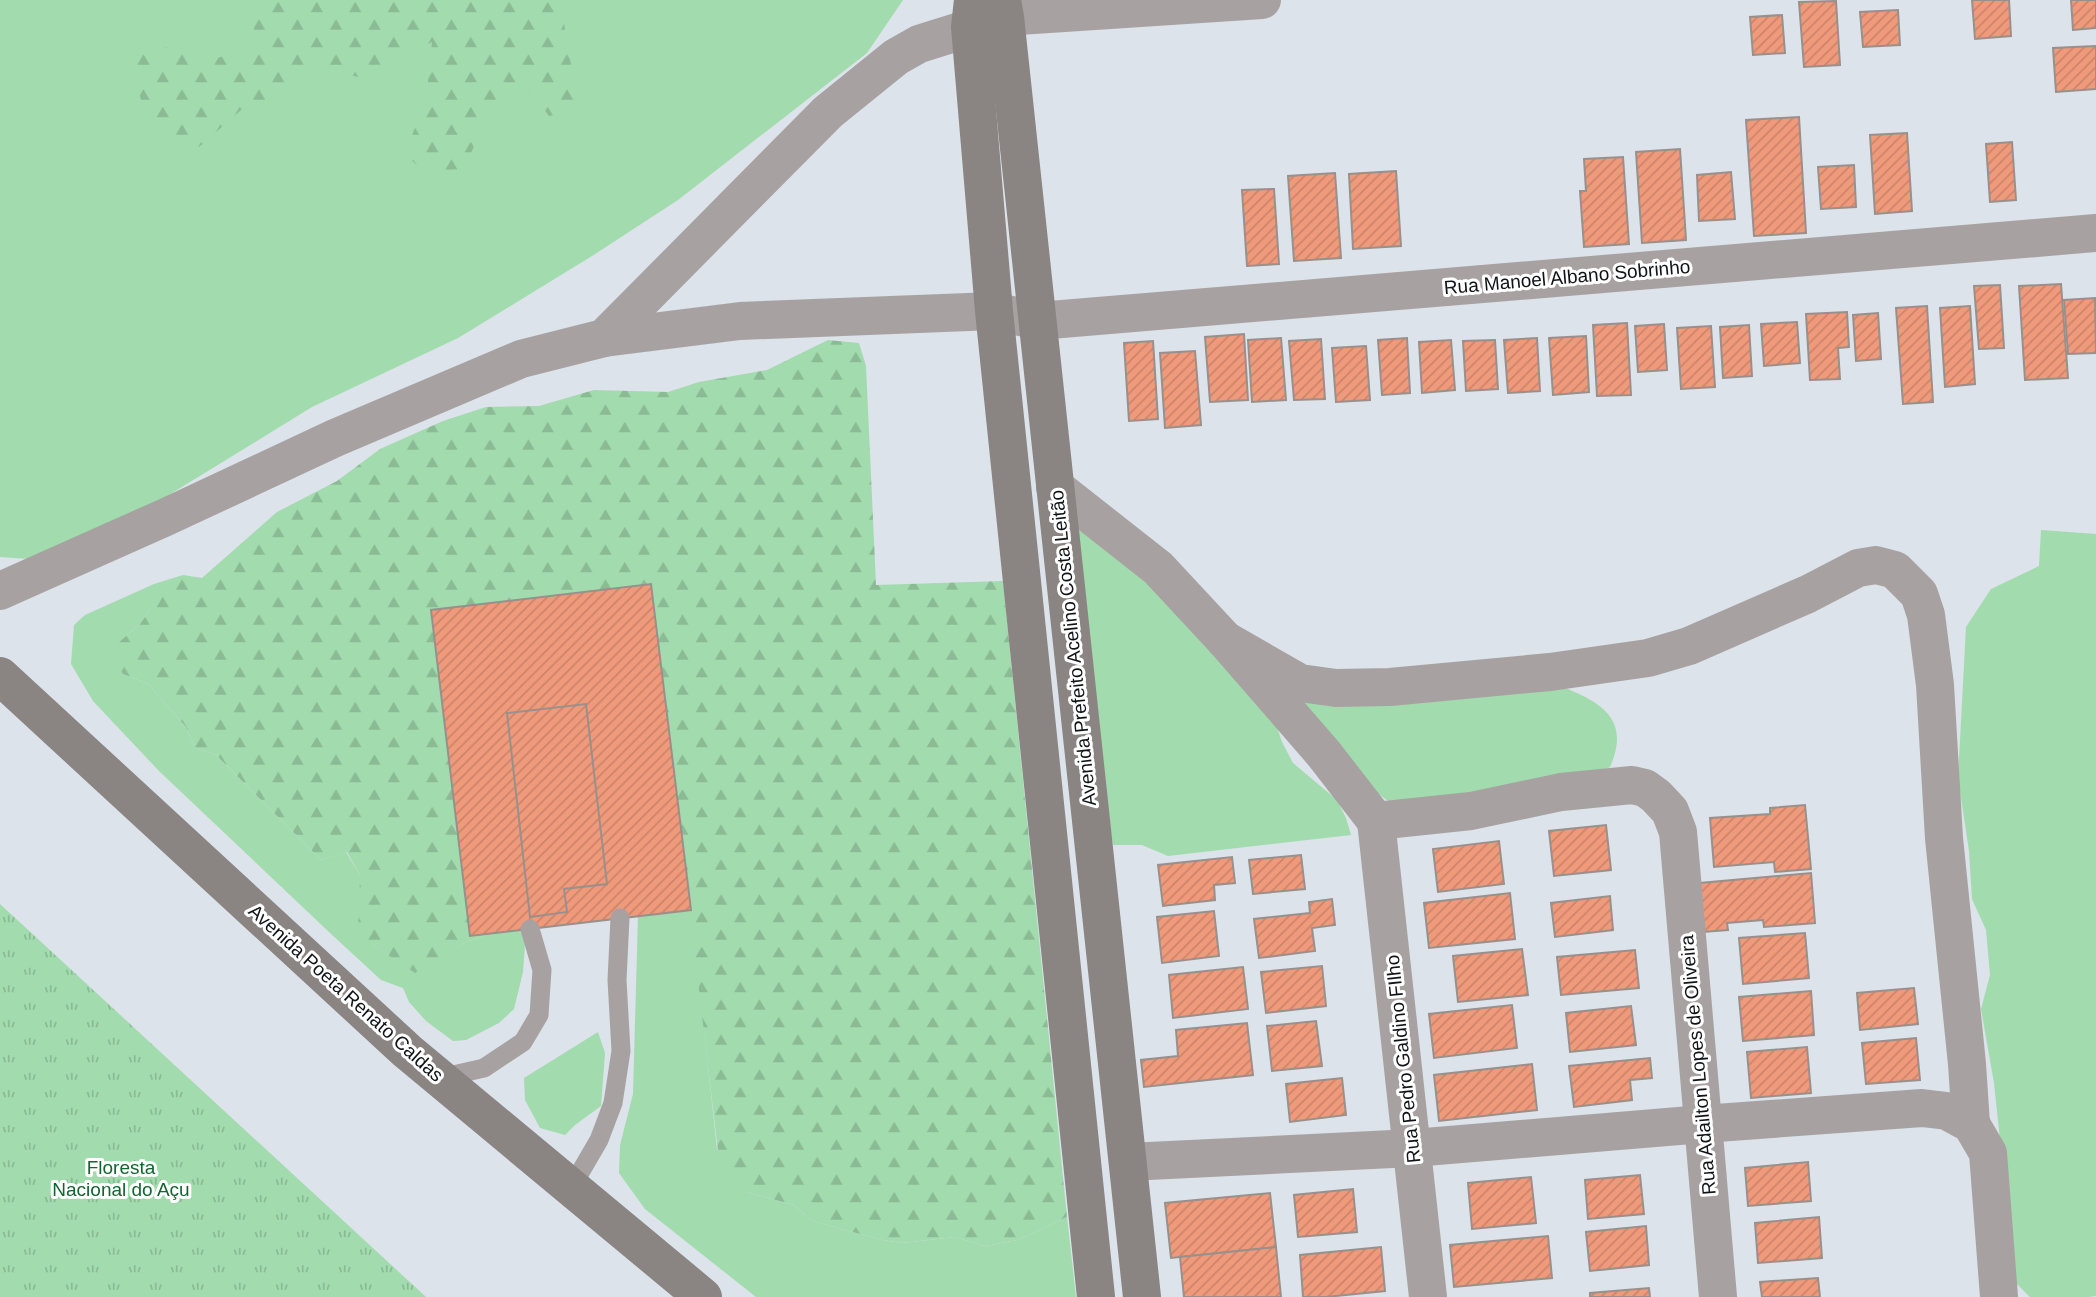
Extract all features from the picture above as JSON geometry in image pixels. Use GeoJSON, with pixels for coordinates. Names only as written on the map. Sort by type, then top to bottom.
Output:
{"type":"FeatureCollection","features":[{"type":"Feature","properties":{"kind":"street"},"geometry":{"type":"LineString","coordinates":[[604,338],[828,112],[896,57],[919,44],[988,11],[1262,0]]}},
{"type":"Feature","properties":{"kind":"street"},"geometry":{"type":"LineString","coordinates":[[988,11],[994,310],[1096,1297]]}},
{"type":"Feature","properties":{"kind":"street","name":"Avenida Prefeito Acelino Costa Leitão"},"geometry":{"type":"LineString","coordinates":[[988,11],[1038,321],[1142,1297]]}},
{"type":"Feature","properties":{"kind":"street","name":"Rua Manoel Albano Sobrinho"},"geometry":{"type":"LineString","coordinates":[[0,591],[335,438],[521,359],[604,338],[740,321],[994,310],[1038,321],[2096,233]]}},
{"type":"Feature","properties":{"kind":"street"},"geometry":{"type":"LineString","coordinates":[[1055,487],[1158,568],[1324,754],[1376,821]]}},
{"type":"Feature","properties":{"kind":"street"},"geometry":{"type":"LineString","coordinates":[[1225,640],[1300,683],[1336,688],[1400,686],[1550,672],[1648,659],[1689,646],[1808,594],[1858,568],[1877,565],[1895,570],[1919,594],[1926,615],[1935,685],[1944,838],[1971,1124],[1988,1153],[1999,1297]]}},
{"type":"Feature","properties":{"kind":"street","name":"Avenida Poeta Renato Caldas"},"geometry":{"type":"LineString","coordinates":[[0,676],[396,1042],[703,1297]]}},
{"type":"Feature","properties":{"kind":"street","name":"Rua Adailton Lopes de Oliveira"},"geometry":{"type":"LineString","coordinates":[[1376,821],[1471,811],[1561,793],[1632,785],[1645,788],[1670,811],[1678,832],[1718,1297]]}},
{"type":"Feature","properties":{"kind":"street","name":"Rua Pedro Galdino FIlho"},"geometry":{"type":"LineString","coordinates":[[1376,821],[1428,1297]]}},
{"type":"Feature","properties":{"kind":"street"},"geometry":{"type":"LineString","coordinates":[[1072,1068],[1118,1070]]}},
{"type":"Feature","properties":{"kind":"street"},"geometry":{"type":"LineString","coordinates":[[1128,1162],[1413,1148],[1922,1108],[1947,1111],[1971,1124]]}},
{"type":"Feature","properties":{"kind":"lane"},"geometry":{"type":"LineString","coordinates":[[571,1188],[599,1140],[613,1103],[621,1051],[617,980],[620,918]]}},
{"type":"Feature","properties":{"kind":"lane"},"geometry":{"type":"LineString","coordinates":[[439,1079],[484,1068],[522,1044],[529,1033],[539,1015],[542,970],[530,929]]}},
{"type":"Feature","properties":{"kind":"green space"},"geometry":{"type":"Polygon","coordinates":[[[0,0],[903,0],[867,53],[678,200],[592,256],[458,338],[312,407],[159,501],[29,559],[0,557],[0,0]]]}},
{"type":"Feature","properties":{"kind":"green space"},"geometry":{"type":"Polygon","coordinates":[[[251,0],[560,0],[579,111],[549,116],[522,81],[486,119],[464,169],[422,171],[405,153],[426,100],[432,42],[363,78],[323,69],[279,86],[271,104],[241,110],[199,147],[149,134],[131,58],[167,47],[206,61],[256,47],[251,0]]]}},
{"type":"Feature","properties":{"kind":"green space"},"geometry":{"type":"Polygon","coordinates":[[[828,340],[859,343],[866,366],[876,585],[1003,581],[1067,1217],[1018,1240],[985,1246],[955,1237],[902,1243],[882,1240],[812,1221],[794,1205],[747,1192],[720,1168],[651,584],[431,610],[470,935],[491,933],[466,942],[415,973],[358,933],[360,875],[347,852],[321,860],[216,755],[195,748],[186,727],[148,684],[123,674],[112,655],[119,642],[140,624],[154,604],[154,584],[183,575],[202,578],[277,512],[337,481],[380,449],[443,421],[486,407],[539,406],[594,390],[668,392],[699,382],[767,370],[828,340]]]}},
{"type":"Feature","properties":{"kind":"green space"},"geometry":{"type":"Polygon","coordinates":[[[1077,516],[1113,543],[1274,718],[1293,763],[1337,800],[1351,835],[1168,856],[1142,845],[1113,845],[1099,766],[1077,516]]]}},
{"type":"Feature","properties":{"kind":"green space"},"geometry":{"type":"Polygon","coordinates":[[[2041,530],[2096,534],[2096,1296],[2089,1297],[2030,1297],[2015,1282],[1994,1083],[1981,1009],[1990,975],[1986,930],[1972,899],[1969,851],[1958,778],[1966,627],[1991,589],[2039,566],[2041,530]]]}},
{"type":"Feature","properties":{"kind":"green space"},"geometry":{"type":"Polygon","coordinates":[[[154,584],[154,604],[140,624],[119,642],[123,674],[148,684],[186,727],[195,748],[216,755],[321,860],[346,852],[360,875],[360,900],[373,945],[415,972],[466,942],[491,933],[521,930],[525,945],[523,972],[514,1009],[499,1023],[466,1040],[453,1041],[426,1021],[409,1002],[403,988],[381,980],[329,932],[159,771],[93,701],[71,664],[74,625],[85,615],[154,584]]]}},
{"type":"Feature","properties":{"kind":"green space"},"geometry":{"type":"Polygon","coordinates":[[[1551,682],[1594,702],[1613,721],[1617,733],[1616,749],[1610,767],[1595,774],[1399,807],[1368,785],[1354,771],[1294,694],[1551,682]]]}},
{"type":"Feature","properties":{"kind":"green space","name":"Floresta Nacional do Açu"},"geometry":{"type":"Polygon","coordinates":[[[0,904],[426,1297],[0,1297],[0,904]]]}},
{"type":"Feature","properties":{"kind":"green space"},"geometry":{"type":"Polygon","coordinates":[[[691,910],[717,1149],[747,1192],[794,1205],[812,1221],[902,1243],[955,1237],[985,1246],[1018,1240],[1067,1217],[1076,1297],[756,1297],[645,1209],[619,1173],[620,1145],[633,1094],[638,916],[691,910]]]}},
{"type":"Feature","properties":{"kind":"green space"},"geometry":{"type":"Polygon","coordinates":[[[598,1032],[605,1053],[601,1106],[565,1135],[540,1128],[525,1100],[524,1078],[598,1032]]]}},
{"type":"Feature","properties":{"kind":"building"},"geometry":{"type":"Polygon","coordinates":[[[1972,0],[2009,0],[2011,36],[1975,39],[1972,0]]]}},
{"type":"Feature","properties":{"kind":"building"},"geometry":{"type":"Polygon","coordinates":[[[2071,0],[2096,0],[2096,28],[2073,30],[2071,0]]]}},
{"type":"Feature","properties":{"kind":"building"},"geometry":{"type":"Polygon","coordinates":[[[1836,1],[1840,65],[1804,67],[1799,2],[1836,1]]]}},
{"type":"Feature","properties":{"kind":"building"},"geometry":{"type":"Polygon","coordinates":[[[1898,10],[1900,45],[1863,47],[1860,12],[1898,10]]]}},
{"type":"Feature","properties":{"kind":"building"},"geometry":{"type":"Polygon","coordinates":[[[1782,15],[1785,53],[1753,55],[1750,17],[1782,15]]]}},
{"type":"Feature","properties":{"kind":"building"},"geometry":{"type":"Polygon","coordinates":[[[2096,46],[2096,89],[2056,92],[2053,48],[2096,46]]]}},
{"type":"Feature","properties":{"kind":"building"},"geometry":{"type":"Polygon","coordinates":[[[1799,117],[1806,233],[1754,236],[1746,120],[1799,117]]]}},
{"type":"Feature","properties":{"kind":"building"},"geometry":{"type":"Polygon","coordinates":[[[1907,133],[1912,211],[1875,214],[1870,135],[1907,133]]]}},
{"type":"Feature","properties":{"kind":"building"},"geometry":{"type":"Polygon","coordinates":[[[2012,142],[2016,200],[1990,202],[1986,144],[2012,142]]]}},
{"type":"Feature","properties":{"kind":"building"},"geometry":{"type":"Polygon","coordinates":[[[1680,149],[1686,240],[1642,243],[1636,152],[1680,149]]]}},
{"type":"Feature","properties":{"kind":"building"},"geometry":{"type":"Polygon","coordinates":[[[1623,157],[1629,244],[1584,247],[1580,191],[1586,191],[1584,159],[1623,157]]]}},
{"type":"Feature","properties":{"kind":"building"},"geometry":{"type":"Polygon","coordinates":[[[1854,165],[1856,207],[1821,209],[1818,167],[1854,165]]]}},
{"type":"Feature","properties":{"kind":"building"},"geometry":{"type":"Polygon","coordinates":[[[1396,171],[1401,246],[1353,249],[1349,174],[1396,171]]]}},
{"type":"Feature","properties":{"kind":"building"},"geometry":{"type":"Polygon","coordinates":[[[1731,172],[1735,219],[1699,221],[1697,175],[1731,172]]]}},
{"type":"Feature","properties":{"kind":"building"},"geometry":{"type":"Polygon","coordinates":[[[1335,173],[1341,258],[1294,261],[1288,176],[1335,173]]]}},
{"type":"Feature","properties":{"kind":"building"},"geometry":{"type":"Polygon","coordinates":[[[1274,189],[1279,264],[1247,266],[1242,190],[1274,189]]]}},
{"type":"Feature","properties":{"kind":"building"},"geometry":{"type":"Polygon","coordinates":[[[2061,284],[2068,378],[2025,380],[2019,286],[2061,284]]]}},
{"type":"Feature","properties":{"kind":"building"},"geometry":{"type":"Polygon","coordinates":[[[2000,285],[2004,348],[1979,349],[1974,286],[2000,285]]]}},
{"type":"Feature","properties":{"kind":"building"},"geometry":{"type":"Polygon","coordinates":[[[2095,298],[2096,353],[2068,354],[2064,300],[2095,298]]]}},
{"type":"Feature","properties":{"kind":"building"},"geometry":{"type":"Polygon","coordinates":[[[1927,306],[1933,402],[1903,404],[1896,308],[1927,306]]]}},
{"type":"Feature","properties":{"kind":"building"},"geometry":{"type":"Polygon","coordinates":[[[1970,306],[1975,384],[1945,387],[1940,308],[1970,306]]]}},
{"type":"Feature","properties":{"kind":"building"},"geometry":{"type":"Polygon","coordinates":[[[1847,312],[1849,347],[1838,348],[1840,379],[1810,380],[1806,314],[1847,312]]]}},
{"type":"Feature","properties":{"kind":"building"},"geometry":{"type":"Polygon","coordinates":[[[1878,313],[1881,359],[1856,361],[1853,315],[1878,313]]]}},
{"type":"Feature","properties":{"kind":"building"},"geometry":{"type":"Polygon","coordinates":[[[1797,322],[1800,363],[1764,366],[1761,324],[1797,322]]]}},
{"type":"Feature","properties":{"kind":"building"},"geometry":{"type":"Polygon","coordinates":[[[1627,323],[1631,395],[1597,396],[1593,325],[1627,323]]]}},
{"type":"Feature","properties":{"kind":"building"},"geometry":{"type":"Polygon","coordinates":[[[1664,324],[1667,370],[1638,372],[1635,326],[1664,324]]]}},
{"type":"Feature","properties":{"kind":"building"},"geometry":{"type":"Polygon","coordinates":[[[1749,325],[1752,376],[1723,378],[1720,327],[1749,325]]]}},
{"type":"Feature","properties":{"kind":"building"},"geometry":{"type":"Polygon","coordinates":[[[1711,326],[1715,387],[1681,389],[1677,328],[1711,326]]]}},
{"type":"Feature","properties":{"kind":"building"},"geometry":{"type":"Polygon","coordinates":[[[1244,334],[1248,400],[1210,402],[1205,337],[1244,334]]]}},
{"type":"Feature","properties":{"kind":"building"},"geometry":{"type":"Polygon","coordinates":[[[1586,336],[1589,392],[1553,395],[1549,338],[1586,336]]]}},
{"type":"Feature","properties":{"kind":"building"},"geometry":{"type":"Polygon","coordinates":[[[1281,338],[1286,400],[1252,402],[1248,340],[1281,338]]]}},
{"type":"Feature","properties":{"kind":"building"},"geometry":{"type":"Polygon","coordinates":[[[1407,338],[1410,393],[1382,395],[1378,340],[1407,338]]]}},
{"type":"Feature","properties":{"kind":"building"},"geometry":{"type":"Polygon","coordinates":[[[1537,338],[1540,391],[1508,393],[1504,340],[1537,338]]]}},
{"type":"Feature","properties":{"kind":"building"},"geometry":{"type":"Polygon","coordinates":[[[1321,339],[1325,399],[1294,400],[1289,341],[1321,339]]]}},
{"type":"Feature","properties":{"kind":"building"},"geometry":{"type":"Polygon","coordinates":[[[1451,340],[1455,390],[1422,393],[1419,342],[1451,340]]]}},
{"type":"Feature","properties":{"kind":"building"},"geometry":{"type":"Polygon","coordinates":[[[1495,340],[1498,389],[1466,391],[1463,341],[1495,340]]]}},
{"type":"Feature","properties":{"kind":"building"},"geometry":{"type":"Polygon","coordinates":[[[1153,341],[1158,419],[1129,421],[1124,343],[1153,341]]]}},
{"type":"Feature","properties":{"kind":"building"},"geometry":{"type":"Polygon","coordinates":[[[1366,346],[1370,400],[1336,402],[1332,348],[1366,346]]]}},
{"type":"Feature","properties":{"kind":"building"},"geometry":{"type":"Polygon","coordinates":[[[1195,351],[1201,425],[1165,428],[1160,353],[1195,351]]]}},
{"type":"Feature","properties":{"kind":"building"},"geometry":{"type":"Polygon","coordinates":[[[651,584],[691,910],[470,936],[431,610],[651,584]]]}},
{"type":"Feature","properties":{"kind":"building"},"geometry":{"type":"Polygon","coordinates":[[[586,704],[607,884],[564,889],[567,912],[530,917],[507,713],[586,704]]]}},
{"type":"Feature","properties":{"kind":"building"},"geometry":{"type":"Polygon","coordinates":[[[1805,805],[1811,869],[1775,872],[1774,862],[1714,867],[1710,818],[1770,814],[1770,808],[1805,805]]]}},
{"type":"Feature","properties":{"kind":"building"},"geometry":{"type":"Polygon","coordinates":[[[1606,825],[1611,870],[1554,876],[1549,831],[1606,825]]]}},
{"type":"Feature","properties":{"kind":"building"},"geometry":{"type":"Polygon","coordinates":[[[1499,841],[1504,884],[1438,892],[1433,849],[1499,841]]]}},
{"type":"Feature","properties":{"kind":"building"},"geometry":{"type":"Polygon","coordinates":[[[1301,855],[1305,889],[1253,894],[1249,860],[1301,855]]]}},
{"type":"Feature","properties":{"kind":"building"},"geometry":{"type":"Polygon","coordinates":[[[1232,857],[1235,883],[1214,885],[1215,900],[1163,906],[1158,865],[1232,857]]]}},
{"type":"Feature","properties":{"kind":"building"},"geometry":{"type":"Polygon","coordinates":[[[1811,873],[1815,923],[1764,927],[1763,920],[1727,923],[1728,930],[1703,932],[1700,883],[1811,873]]]}},
{"type":"Feature","properties":{"kind":"building"},"geometry":{"type":"Polygon","coordinates":[[[1510,893],[1515,939],[1429,948],[1424,903],[1510,893]]]}},
{"type":"Feature","properties":{"kind":"building"},"geometry":{"type":"Polygon","coordinates":[[[1610,896],[1613,930],[1555,937],[1551,903],[1610,896]]]}},
{"type":"Feature","properties":{"kind":"building"},"geometry":{"type":"Polygon","coordinates":[[[1332,899],[1335,925],[1312,928],[1315,951],[1259,958],[1254,919],[1310,913],[1309,902],[1332,899]]]}},
{"type":"Feature","properties":{"kind":"building"},"geometry":{"type":"Polygon","coordinates":[[[1214,911],[1219,956],[1162,963],[1157,917],[1214,911]]]}},
{"type":"Feature","properties":{"kind":"building"},"geometry":{"type":"Polygon","coordinates":[[[1805,933],[1809,978],[1743,984],[1739,938],[1805,933]]]}},
{"type":"Feature","properties":{"kind":"building"},"geometry":{"type":"Polygon","coordinates":[[[1522,949],[1528,995],[1458,1002],[1453,956],[1522,949]]]}},
{"type":"Feature","properties":{"kind":"building"},"geometry":{"type":"Polygon","coordinates":[[[1635,950],[1639,988],[1561,995],[1557,957],[1635,950]]]}},
{"type":"Feature","properties":{"kind":"building"},"geometry":{"type":"Polygon","coordinates":[[[1322,966],[1326,1006],[1266,1013],[1261,972],[1322,966]]]}},
{"type":"Feature","properties":{"kind":"building"},"geometry":{"type":"Polygon","coordinates":[[[1243,967],[1248,1009],[1173,1018],[1169,975],[1243,967]]]}},
{"type":"Feature","properties":{"kind":"building"},"geometry":{"type":"Polygon","coordinates":[[[1914,988],[1918,1024],[1860,1030],[1857,993],[1914,988]]]}},
{"type":"Feature","properties":{"kind":"building"},"geometry":{"type":"Polygon","coordinates":[[[1811,991],[1814,1035],[1743,1041],[1739,997],[1811,991]]]}},
{"type":"Feature","properties":{"kind":"building"},"geometry":{"type":"Polygon","coordinates":[[[1512,1005],[1517,1048],[1434,1058],[1429,1014],[1512,1005]]]}},
{"type":"Feature","properties":{"kind":"building"},"geometry":{"type":"Polygon","coordinates":[[[1631,1006],[1636,1045],[1570,1052],[1566,1013],[1631,1006]]]}},
{"type":"Feature","properties":{"kind":"building"},"geometry":{"type":"Polygon","coordinates":[[[1316,1021],[1322,1066],[1272,1071],[1267,1026],[1316,1021]]]}},
{"type":"Feature","properties":{"kind":"building"},"geometry":{"type":"Polygon","coordinates":[[[1247,1023],[1253,1075],[1144,1087],[1141,1060],[1178,1056],[1176,1030],[1247,1023]]]}},
{"type":"Feature","properties":{"kind":"building"},"geometry":{"type":"Polygon","coordinates":[[[1916,1038],[1920,1080],[1866,1084],[1862,1043],[1916,1038]]]}},
{"type":"Feature","properties":{"kind":"building"},"geometry":{"type":"Polygon","coordinates":[[[1807,1047],[1811,1093],[1751,1098],[1747,1052],[1807,1047]]]}},
{"type":"Feature","properties":{"kind":"building"},"geometry":{"type":"Polygon","coordinates":[[[1650,1058],[1652,1078],[1630,1080],[1632,1100],[1574,1107],[1569,1066],[1650,1058]]]}},
{"type":"Feature","properties":{"kind":"building"},"geometry":{"type":"Polygon","coordinates":[[[1532,1064],[1537,1110],[1439,1121],[1434,1075],[1532,1064]]]}},
{"type":"Feature","properties":{"kind":"building"},"geometry":{"type":"Polygon","coordinates":[[[1342,1078],[1346,1115],[1290,1122],[1286,1084],[1342,1078]]]}},
{"type":"Feature","properties":{"kind":"building"},"geometry":{"type":"Polygon","coordinates":[[[1808,1162],[1811,1201],[1748,1206],[1745,1168],[1808,1162]]]}},
{"type":"Feature","properties":{"kind":"building"},"geometry":{"type":"Polygon","coordinates":[[[1640,1175],[1644,1214],[1588,1219],[1585,1180],[1640,1175]]]}},
{"type":"Feature","properties":{"kind":"building"},"geometry":{"type":"Polygon","coordinates":[[[1531,1177],[1536,1223],[1472,1229],[1468,1183],[1531,1177]]]}},
{"type":"Feature","properties":{"kind":"building"},"geometry":{"type":"Polygon","coordinates":[[[1353,1189],[1357,1232],[1298,1237],[1294,1195],[1353,1189]]]}},
{"type":"Feature","properties":{"kind":"building"},"geometry":{"type":"Polygon","coordinates":[[[1270,1193],[1276,1247],[1171,1258],[1165,1203],[1270,1193]]]}},
{"type":"Feature","properties":{"kind":"building"},"geometry":{"type":"Polygon","coordinates":[[[1819,1217],[1822,1258],[1758,1263],[1755,1223],[1819,1217]]]}},
{"type":"Feature","properties":{"kind":"building"},"geometry":{"type":"Polygon","coordinates":[[[1646,1226],[1649,1265],[1590,1271],[1586,1232],[1646,1226]]]}},
{"type":"Feature","properties":{"kind":"building"},"geometry":{"type":"Polygon","coordinates":[[[1548,1236],[1552,1278],[1454,1287],[1450,1245],[1548,1236]]]}},
{"type":"Feature","properties":{"kind":"building"},"geometry":{"type":"Polygon","coordinates":[[[1276,1247],[1281,1297],[1184,1297],[1180,1257],[1276,1247]]]}},
{"type":"Feature","properties":{"kind":"building"},"geometry":{"type":"Polygon","coordinates":[[[1381,1247],[1385,1291],[1303,1297],[1300,1255],[1381,1247]]]}},
{"type":"Feature","properties":{"kind":"building"},"geometry":{"type":"Polygon","coordinates":[[[1818,1278],[1820,1297],[1762,1297],[1760,1282],[1818,1278]]]}},
{"type":"Feature","properties":{"kind":"building"},"geometry":{"type":"Polygon","coordinates":[[[1649,1288],[1650,1297],[1590,1297],[1590,1293],[1649,1288]]]}}]}
